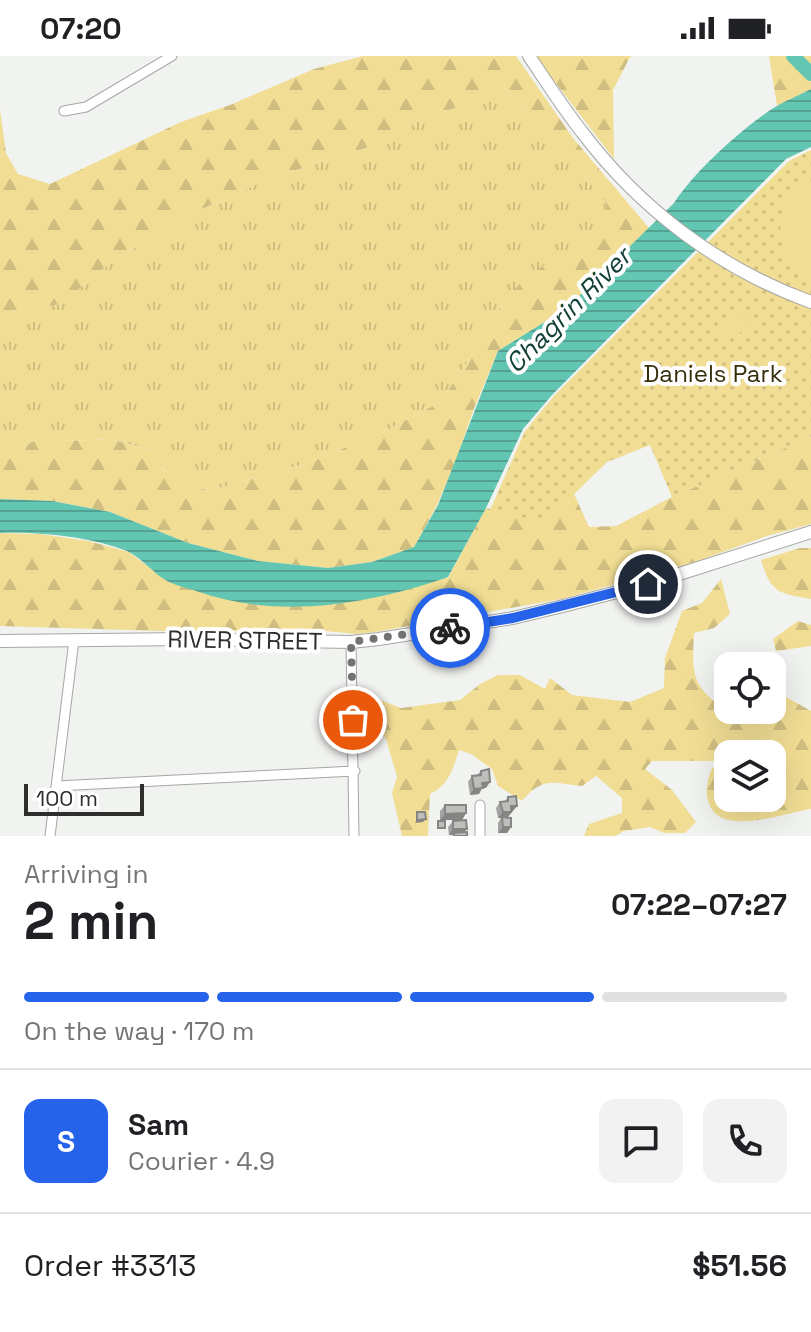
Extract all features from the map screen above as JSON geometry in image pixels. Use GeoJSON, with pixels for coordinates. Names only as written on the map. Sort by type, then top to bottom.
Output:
{"type":"FeatureCollection","features":[{"type":"Feature","properties":{"kind":"main road"},"geometry":{"type":"LineString","coordinates":[[529,56],[582,132],[638,195],[714,255],[748,276],[811,302]]}},
{"type":"Feature","properties":{"kind":"main road","name":"RIVER STREET"},"geometry":{"type":"LineString","coordinates":[[0,641],[351,642],[408,635],[564,606],[648,584],[811,532]]}},
{"type":"Feature","properties":{"kind":"street"},"geometry":{"type":"LineString","coordinates":[[64,111],[86,107],[172,56]]}},
{"type":"Feature","properties":{"kind":"street"},"geometry":{"type":"LineString","coordinates":[[50,836],[74,640]]}},
{"type":"Feature","properties":{"kind":"street"},"geometry":{"type":"LineString","coordinates":[[351,642],[354,836]]}},
{"type":"Feature","properties":{"kind":"street"},"geometry":{"type":"LineString","coordinates":[[56,786],[355,771]]}},
{"type":"Feature","properties":{"kind":"street"},"geometry":{"type":"LineString","coordinates":[[480,805],[480,836]]}},
{"type":"Feature","properties":{"kind":"green space"},"geometry":{"type":"Polygon","coordinates":[[[363,56],[516,56],[573,138],[649,228],[567,308],[498,351],[456,461],[414,547],[372,562],[328,568],[258,561],[188,543],[110,512],[52,501],[0,499],[0,457],[49,434],[66,441],[110,439],[151,450],[163,470],[189,485],[209,491],[305,464],[384,432],[440,402],[492,326],[504,298],[541,267],[611,227],[605,201],[564,151],[503,87],[472,102],[423,119],[366,148],[268,179],[186,216],[109,264],[61,304],[0,314],[0,110],[6,153],[18,174],[50,184],[181,122],[314,69],[363,56]]]}},
{"type":"Feature","properties":{"kind":"green space"},"geometry":{"type":"Polygon","coordinates":[[[535,56],[633,56],[613,90],[614,159],[535,56]]]}},
{"type":"Feature","properties":{"kind":"green space"},"geometry":{"type":"Polygon","coordinates":[[[769,56],[811,56],[811,89],[777,106],[769,56]]]}},
{"type":"Feature","properties":{"kind":"green space"},"geometry":{"type":"Polygon","coordinates":[[[503,87],[564,151],[605,201],[612,227],[504,298],[492,326],[440,402],[384,432],[305,464],[209,491],[189,485],[163,470],[151,450],[110,439],[66,441],[49,434],[0,457],[0,314],[61,304],[109,264],[186,216],[268,179],[366,148],[423,119],[472,102],[503,87]]]}},
{"type":"Feature","properties":{"kind":"green space","name":"Daniels Park"},"geometry":{"type":"Polygon","coordinates":[[[811,150],[811,437],[672,497],[650,445],[607,462],[546,522],[490,510],[525,431],[554,396],[789,161],[811,150]]]}},
{"type":"Feature","properties":{"kind":"green space"},"geometry":{"type":"Polygon","coordinates":[[[803,177],[811,185],[811,282],[791,267],[785,255],[780,229],[785,203],[791,190],[803,177]]]}},
{"type":"Feature","properties":{"kind":"green space"},"geometry":{"type":"Polygon","coordinates":[[[743,312],[751,326],[722,344],[713,330],[743,312]]]}},
{"type":"Feature","properties":{"kind":"green space"},"geometry":{"type":"Polygon","coordinates":[[[811,437],[811,524],[695,562],[561,599],[356,634],[315,630],[160,631],[0,626],[0,533],[40,534],[88,541],[129,552],[167,581],[448,578],[486,508],[546,521],[574,494],[589,527],[616,526],[672,497],[811,437]]]}},
{"type":"Feature","properties":{"kind":"green space"},"geometry":{"type":"Polygon","coordinates":[[[800,548],[811,548],[811,599],[777,590],[768,579],[761,560],[800,548]]]}},
{"type":"Feature","properties":{"kind":"green space"},"geometry":{"type":"Polygon","coordinates":[[[721,579],[730,614],[714,628],[694,633],[694,671],[700,686],[714,701],[714,724],[786,724],[786,697],[811,711],[811,809],[741,821],[717,815],[715,812],[786,812],[786,740],[714,740],[714,761],[652,761],[645,769],[672,790],[696,822],[685,833],[664,833],[650,827],[624,831],[615,836],[584,836],[589,824],[622,813],[622,798],[596,776],[582,786],[543,784],[522,801],[498,786],[492,769],[471,754],[459,750],[446,781],[430,794],[428,836],[402,836],[392,793],[397,777],[386,739],[367,710],[371,701],[380,700],[401,708],[460,700],[498,675],[520,675],[545,689],[550,678],[572,695],[630,702],[664,688],[665,658],[682,611],[702,603],[721,579]]]}},
{"type":"Feature","properties":{"kind":"green space"},"geometry":{"type":"Polygon","coordinates":[[[798,621],[811,625],[811,646],[776,651],[773,639],[798,621]]]}},
{"type":"Feature","properties":{"kind":"green space"},"geometry":{"type":"Polygon","coordinates":[[[714,768],[714,811],[707,797],[714,768]]]}},
{"type":"Feature","properties":{"kind":"water","name":"Chagrin River"},"geometry":{"type":"Polygon","coordinates":[[[811,89],[811,147],[786,159],[552,395],[523,429],[486,508],[448,577],[354,601],[290,607],[258,605],[227,600],[174,584],[132,554],[113,546],[65,536],[0,533],[0,499],[52,501],[110,512],[188,543],[258,561],[328,568],[372,562],[414,547],[438,505],[498,351],[567,308],[674,203],[705,165],[746,128],[777,106],[811,89]]]}},
{"type":"Feature","properties":{"kind":"building"},"geometry":{"type":"Polygon","coordinates":[[[489,769],[490,782],[482,783],[483,788],[474,789],[472,776],[481,775],[481,771],[489,769]]]}},
{"type":"Feature","properties":{"kind":"building"},"geometry":{"type":"Polygon","coordinates":[[[516,796],[517,806],[511,806],[511,812],[503,812],[500,802],[516,796]]]}},
{"type":"Feature","properties":{"kind":"building"},"geometry":{"type":"Polygon","coordinates":[[[445,805],[466,805],[466,813],[445,814],[445,805]]]}},
{"type":"Feature","properties":{"kind":"building"},"geometry":{"type":"Polygon","coordinates":[[[417,812],[425,812],[426,819],[417,820],[417,812]]]}},
{"type":"Feature","properties":{"kind":"building"},"geometry":{"type":"Polygon","coordinates":[[[502,817],[511,818],[511,827],[503,827],[502,817]]]}},
{"type":"Feature","properties":{"kind":"building"},"geometry":{"type":"Polygon","coordinates":[[[466,820],[467,829],[453,829],[453,821],[466,820]]]}},
{"type":"Feature","properties":{"kind":"building"},"geometry":{"type":"Polygon","coordinates":[[[438,821],[445,821],[445,828],[438,828],[438,821]]]}},
{"type":"Feature","properties":{"kind":"building"},"geometry":{"type":"Polygon","coordinates":[[[467,832],[467,836],[454,836],[454,833],[467,832]]]}},
{"type":"Feature","properties":{"kind":"waterway"},"geometry":{"type":"LineString","coordinates":[[793,56],[811,74]]}},
{"type":"Feature","properties":{"kind":"way so far"},"geometry":{"type":"LineString","coordinates":[[353,720],[351,642],[450,628]]}},
{"type":"Feature","properties":{"kind":"route"},"geometry":{"type":"LineString","coordinates":[[450,628],[513,618],[648,584]]}}]}
